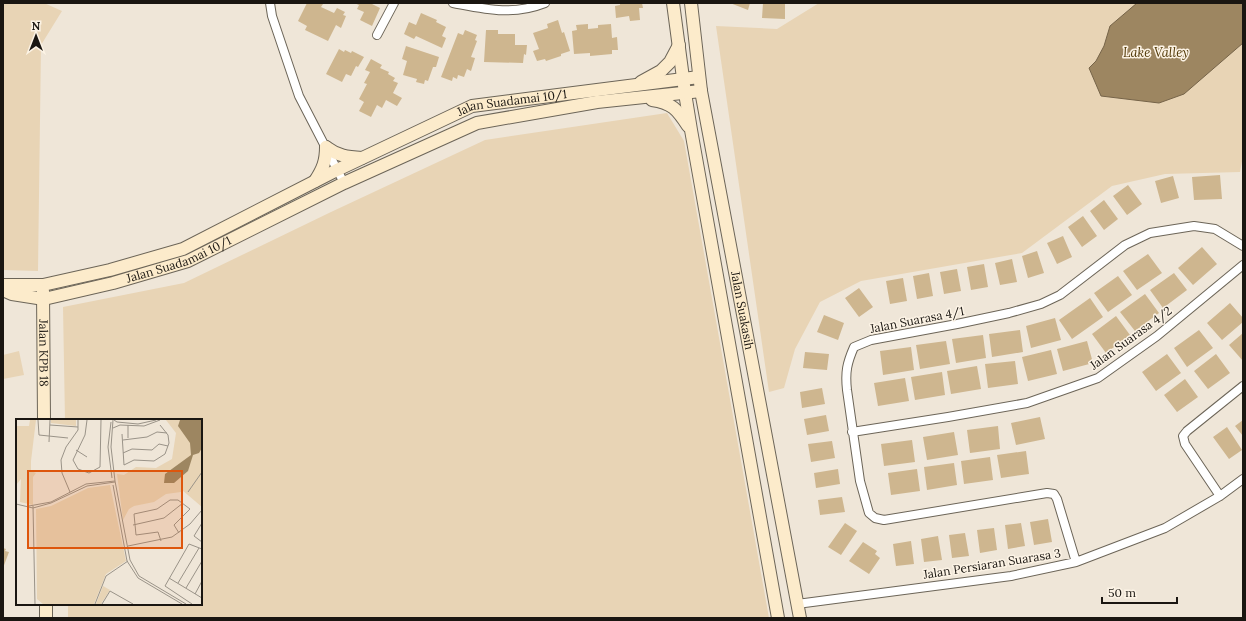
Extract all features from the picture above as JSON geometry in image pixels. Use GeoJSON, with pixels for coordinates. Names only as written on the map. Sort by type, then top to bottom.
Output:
{"type":"FeatureCollection","features":[{"type":"Feature","properties":{"kind":"street"},"geometry":{"type":"LineString","coordinates":[[270,3],[272,16],[299,96],[344,184]]}},
{"type":"Feature","properties":{"kind":"street"},"geometry":{"type":"LineString","coordinates":[[377,35],[394,3]]}},
{"type":"Feature","properties":{"kind":"street"},"geometry":{"type":"LineString","coordinates":[[453,3],[496,11],[521,10],[545,3]]}},
{"type":"Feature","properties":{"kind":"street","name":"Jalan Suakasih"},"geometry":{"type":"LineString","coordinates":[[673,3],[691,130],[778,618]]}},
{"type":"Feature","properties":{"kind":"street","name":"Jalan Suakasih"},"geometry":{"type":"LineString","coordinates":[[691,3],[701,91],[796,604],[800,618]]}},
{"type":"Feature","properties":{"kind":"street"},"geometry":{"type":"LineString","coordinates":[[634,85],[661,71],[670,62],[679,45]]}},
{"type":"Feature","properties":{"kind":"street","name":"Jalan Suadamai 10/1"},"geometry":{"type":"LineString","coordinates":[[3,285],[43,285],[110,270],[183,249],[337,170],[472,106],[699,77]]}},
{"type":"Feature","properties":{"kind":"street","name":"Jalan Suadamai 10/1"},"geometry":{"type":"LineString","coordinates":[[3,290],[12,294],[44,299],[113,283],[188,261],[344,184],[477,123],[597,102],[701,91]]}},
{"type":"Feature","properties":{"kind":"street"},"geometry":{"type":"LineString","coordinates":[[638,98],[667,102],[680,113],[691,130]]}},
{"type":"Feature","properties":{"kind":"street"},"geometry":{"type":"LineString","coordinates":[[326,147],[347,157],[364,158]]}},
{"type":"Feature","properties":{"kind":"street"},"geometry":{"type":"LineString","coordinates":[[313,183],[322,171],[326,158],[326,147]]}},
{"type":"Feature","properties":{"kind":"street","name":"Jalan Suarasa 4/1"},"geometry":{"type":"LineString","coordinates":[[1076,562],[1057,499],[1054,494],[1047,493],[884,520],[875,518],[869,513],[860,481],[852,432],[846,379],[848,362],[854,347],[871,340],[972,321],[1041,304],[1060,295],[1126,245],[1150,233],[1194,226],[1215,229],[1243,246]]}},
{"type":"Feature","properties":{"kind":"street","name":"Jalan Suarasa 4/2"},"geometry":{"type":"LineString","coordinates":[[852,432],[1027,403],[1098,378],[1157,336],[1243,265]]}},
{"type":"Feature","properties":{"kind":"street","name":"Jalan KPB 18"},"geometry":{"type":"LineString","coordinates":[[43,285],[44,419]]}},
{"type":"Feature","properties":{"kind":"street"},"geometry":{"type":"LineString","coordinates":[[1220,496],[1185,444],[1183,436],[1187,431],[1243,386]]}},
{"type":"Feature","properties":{"kind":"street","name":"Jalan Persiaran Suarasa 3"},"geometry":{"type":"LineString","coordinates":[[796,604],[1010,576],[1076,562],[1165,528],[1220,496],[1243,479]]}},
{"type":"Feature","properties":{"kind":"street"},"geometry":{"type":"LineString","coordinates":[[46,605],[46,618]]}},
{"type":"Feature","properties":{"kind":"shaded area"},"geometry":{"type":"Polygon","coordinates":[[[3,3],[44,3],[62,11],[41,45],[38,271],[3,270],[3,3]]]}},
{"type":"Feature","properties":{"kind":"shaded area"},"geometry":{"type":"Polygon","coordinates":[[[819,3],[1243,3],[1243,156],[1240,172],[1165,174],[1112,186],[1022,253],[861,281],[820,302],[795,349],[784,388],[769,392],[716,26],[777,29],[819,3]]]}},
{"type":"Feature","properties":{"kind":"shaded area"},"geometry":{"type":"Polygon","coordinates":[[[667,113],[684,141],[769,618],[68,618],[68,605],[202,605],[202,419],[65,419],[63,307],[184,283],[485,140],[667,113]]]}},
{"type":"Feature","properties":{"kind":"shaded area"},"geometry":{"type":"Polygon","coordinates":[[[19,351],[24,375],[3,379],[3,355],[19,351]]]}},
{"type":"Feature","properties":{"kind":"water","name":"Lake Valley"},"geometry":{"type":"Polygon","coordinates":[[[1137,3],[1243,3],[1243,43],[1184,94],[1159,103],[1101,96],[1089,68],[1096,61],[1104,46],[1110,26],[1137,3]]]}},
{"type":"Feature","properties":{"kind":"building"},"geometry":{"type":"Polygon","coordinates":[[[307,3],[322,3],[323,4],[321,7],[334,13],[337,8],[345,12],[343,15],[346,16],[341,28],[336,25],[328,41],[305,30],[307,26],[298,21],[307,3]]]}},
{"type":"Feature","properties":{"kind":"building"},"geometry":{"type":"Polygon","coordinates":[[[354,3],[370,3],[380,8],[372,26],[360,20],[364,12],[357,9],[359,5],[354,3]]]}},
{"type":"Feature","properties":{"kind":"building"},"geometry":{"type":"Polygon","coordinates":[[[620,3],[642,3],[643,8],[639,8],[640,20],[630,21],[629,16],[616,18],[615,6],[620,5],[620,3]]]}},
{"type":"Feature","properties":{"kind":"building"},"geometry":{"type":"Polygon","coordinates":[[[730,3],[750,3],[748,10],[730,3]]]}},
{"type":"Feature","properties":{"kind":"building"},"geometry":{"type":"Polygon","coordinates":[[[763,3],[785,3],[785,19],[762,18],[763,3]]]}},
{"type":"Feature","properties":{"kind":"building"},"geometry":{"type":"Polygon","coordinates":[[[421,13],[437,20],[436,22],[446,27],[442,36],[446,38],[442,48],[416,36],[414,39],[404,34],[409,22],[416,25],[421,13]]]}},
{"type":"Feature","properties":{"kind":"building"},"geometry":{"type":"Polygon","coordinates":[[[558,20],[562,33],[564,32],[570,51],[546,61],[545,59],[537,61],[533,51],[539,49],[533,33],[548,28],[547,24],[558,20]]]}},
{"type":"Feature","properties":{"kind":"building"},"geometry":{"type":"Polygon","coordinates":[[[588,24],[588,29],[598,28],[598,25],[611,24],[612,38],[617,37],[618,50],[612,50],[612,54],[590,56],[590,53],[574,54],[572,31],[577,30],[576,25],[588,24]]]}},
{"type":"Feature","properties":{"kind":"building"},"geometry":{"type":"Polygon","coordinates":[[[465,30],[477,35],[475,40],[477,41],[471,57],[475,58],[471,71],[467,69],[464,77],[458,75],[457,79],[453,77],[452,81],[441,77],[458,33],[463,35],[465,30]]]}},
{"type":"Feature","properties":{"kind":"building"},"geometry":{"type":"Polygon","coordinates":[[[486,30],[498,30],[498,34],[515,34],[515,45],[527,45],[523,63],[484,62],[486,30]]]}},
{"type":"Feature","properties":{"kind":"building"},"geometry":{"type":"Polygon","coordinates":[[[406,46],[439,57],[436,67],[433,67],[428,81],[425,80],[424,84],[416,82],[417,79],[403,75],[407,61],[402,59],[406,46]]]}},
{"type":"Feature","properties":{"kind":"building"},"geometry":{"type":"Polygon","coordinates":[[[339,49],[344,52],[345,50],[351,53],[352,51],[364,57],[358,67],[356,66],[351,76],[346,74],[342,82],[326,74],[339,49]]]}},
{"type":"Feature","properties":{"kind":"building"},"geometry":{"type":"Polygon","coordinates":[[[371,59],[382,65],[380,68],[389,72],[388,74],[395,78],[393,81],[398,83],[393,93],[402,98],[397,106],[386,100],[382,108],[377,105],[371,117],[359,111],[364,102],[359,99],[367,84],[364,83],[370,72],[365,70],[371,59]]]}},
{"type":"Feature","properties":{"kind":"building"},"geometry":{"type":"Polygon","coordinates":[[[1220,175],[1222,199],[1194,200],[1192,177],[1220,175]]]}},
{"type":"Feature","properties":{"kind":"building"},"geometry":{"type":"Polygon","coordinates":[[[1173,176],[1179,198],[1161,203],[1155,181],[1173,176]]]}},
{"type":"Feature","properties":{"kind":"building"},"geometry":{"type":"Polygon","coordinates":[[[1128,185],[1142,204],[1127,215],[1113,196],[1128,185]]]}},
{"type":"Feature","properties":{"kind":"building"},"geometry":{"type":"Polygon","coordinates":[[[1104,200],[1118,219],[1104,230],[1090,211],[1104,200]]]}},
{"type":"Feature","properties":{"kind":"building"},"geometry":{"type":"Polygon","coordinates":[[[1083,216],[1097,236],[1082,247],[1068,227],[1083,216]]]}},
{"type":"Feature","properties":{"kind":"building"},"geometry":{"type":"Polygon","coordinates":[[[1063,236],[1072,257],[1057,264],[1047,243],[1063,236]]]}},
{"type":"Feature","properties":{"kind":"building"},"geometry":{"type":"Polygon","coordinates":[[[1202,247],[1217,264],[1193,285],[1178,268],[1202,247]]]}},
{"type":"Feature","properties":{"kind":"building"},"geometry":{"type":"Polygon","coordinates":[[[1037,251],[1044,273],[1028,278],[1022,256],[1037,251]]]}},
{"type":"Feature","properties":{"kind":"building"},"geometry":{"type":"Polygon","coordinates":[[[1148,254],[1162,273],[1137,290],[1123,271],[1148,254]]]}},
{"type":"Feature","properties":{"kind":"building"},"geometry":{"type":"Polygon","coordinates":[[[1012,259],[1017,282],[1000,285],[995,263],[1012,259]]]}},
{"type":"Feature","properties":{"kind":"building"},"geometry":{"type":"Polygon","coordinates":[[[984,264],[988,287],[971,290],[967,267],[984,264]]]}},
{"type":"Feature","properties":{"kind":"building"},"geometry":{"type":"Polygon","coordinates":[[[957,269],[961,291],[944,294],[940,272],[957,269]]]}},
{"type":"Feature","properties":{"kind":"building"},"geometry":{"type":"Polygon","coordinates":[[[929,273],[933,296],[917,299],[913,276],[929,273]]]}},
{"type":"Feature","properties":{"kind":"building"},"geometry":{"type":"Polygon","coordinates":[[[1174,273],[1187,290],[1163,308],[1150,290],[1174,273]]]}},
{"type":"Feature","properties":{"kind":"building"},"geometry":{"type":"Polygon","coordinates":[[[1118,276],[1132,295],[1108,312],[1094,293],[1118,276]]]}},
{"type":"Feature","properties":{"kind":"building"},"geometry":{"type":"Polygon","coordinates":[[[903,278],[907,301],[890,304],[886,281],[903,278]]]}},
{"type":"Feature","properties":{"kind":"building"},"geometry":{"type":"Polygon","coordinates":[[[859,288],[873,307],[859,317],[845,298],[859,288]]]}},
{"type":"Feature","properties":{"kind":"building"},"geometry":{"type":"Polygon","coordinates":[[[1145,294],[1159,313],[1135,331],[1120,312],[1145,294]]]}},
{"type":"Feature","properties":{"kind":"building"},"geometry":{"type":"Polygon","coordinates":[[[1090,298],[1103,317],[1072,339],[1059,320],[1090,298]]]}},
{"type":"Feature","properties":{"kind":"building"},"geometry":{"type":"Polygon","coordinates":[[[1230,303],[1243,318],[1243,322],[1222,340],[1207,323],[1230,303]]]}},
{"type":"Feature","properties":{"kind":"building"},"geometry":{"type":"Polygon","coordinates":[[[824,315],[844,323],[838,340],[817,332],[824,315]]]}},
{"type":"Feature","properties":{"kind":"building"},"geometry":{"type":"Polygon","coordinates":[[[1116,316],[1130,335],[1106,353],[1092,334],[1116,316]]]}},
{"type":"Feature","properties":{"kind":"building"},"geometry":{"type":"Polygon","coordinates":[[[1055,318],[1061,340],[1031,348],[1026,326],[1055,318]]]}},
{"type":"Feature","properties":{"kind":"building"},"geometry":{"type":"Polygon","coordinates":[[[1020,330],[1023,352],[992,357],[989,334],[1020,330]]]}},
{"type":"Feature","properties":{"kind":"building"},"geometry":{"type":"Polygon","coordinates":[[[1199,330],[1213,348],[1187,367],[1174,348],[1199,330]]]}},
{"type":"Feature","properties":{"kind":"building"},"geometry":{"type":"Polygon","coordinates":[[[1243,333],[1243,361],[1229,345],[1243,333]]]}},
{"type":"Feature","properties":{"kind":"building"},"geometry":{"type":"Polygon","coordinates":[[[983,335],[986,358],[956,363],[952,339],[983,335]]]}},
{"type":"Feature","properties":{"kind":"building"},"geometry":{"type":"Polygon","coordinates":[[[946,341],[950,364],[920,369],[916,345],[946,341]]]}},
{"type":"Feature","properties":{"kind":"building"},"geometry":{"type":"Polygon","coordinates":[[[1087,341],[1093,363],[1063,371],[1057,349],[1087,341]]]}},
{"type":"Feature","properties":{"kind":"building"},"geometry":{"type":"Polygon","coordinates":[[[911,347],[914,370],[883,375],[880,351],[911,347]]]}},
{"type":"Feature","properties":{"kind":"building"},"geometry":{"type":"Polygon","coordinates":[[[1051,350],[1057,374],[1028,381],[1022,357],[1051,350]]]}},
{"type":"Feature","properties":{"kind":"building"},"geometry":{"type":"Polygon","coordinates":[[[805,352],[829,354],[827,370],[803,368],[805,352]]]}},
{"type":"Feature","properties":{"kind":"building"},"geometry":{"type":"Polygon","coordinates":[[[1167,354],[1181,373],[1156,391],[1142,372],[1167,354]]]}},
{"type":"Feature","properties":{"kind":"building"},"geometry":{"type":"Polygon","coordinates":[[[1216,354],[1230,373],[1208,389],[1194,371],[1216,354]]]}},
{"type":"Feature","properties":{"kind":"building"},"geometry":{"type":"Polygon","coordinates":[[[1015,361],[1018,384],[988,388],[985,364],[1015,361]]]}},
{"type":"Feature","properties":{"kind":"building"},"geometry":{"type":"Polygon","coordinates":[[[977,366],[981,389],[951,394],[947,371],[977,366]]]}},
{"type":"Feature","properties":{"kind":"building"},"geometry":{"type":"Polygon","coordinates":[[[942,372],[945,395],[915,400],[911,377],[942,372]]]}},
{"type":"Feature","properties":{"kind":"building"},"geometry":{"type":"Polygon","coordinates":[[[905,378],[909,401],[878,406],[874,383],[905,378]]]}},
{"type":"Feature","properties":{"kind":"building"},"geometry":{"type":"Polygon","coordinates":[[[1185,379],[1198,397],[1177,412],[1164,395],[1185,379]]]}},
{"type":"Feature","properties":{"kind":"building"},"geometry":{"type":"Polygon","coordinates":[[[822,388],[825,404],[802,408],[800,392],[822,388]]]}},
{"type":"Feature","properties":{"kind":"building"},"geometry":{"type":"Polygon","coordinates":[[[826,415],[829,431],[807,435],[804,419],[826,415]]]}},
{"type":"Feature","properties":{"kind":"building"},"geometry":{"type":"Polygon","coordinates":[[[1040,417],[1045,439],[1016,445],[1011,423],[1040,417]]]}},
{"type":"Feature","properties":{"kind":"building"},"geometry":{"type":"Polygon","coordinates":[[[1243,420],[1243,436],[1235,426],[1243,420]]]}},
{"type":"Feature","properties":{"kind":"building"},"geometry":{"type":"Polygon","coordinates":[[[998,426],[1000,449],[970,453],[967,430],[998,426]]]}},
{"type":"Feature","properties":{"kind":"building"},"geometry":{"type":"Polygon","coordinates":[[[1227,427],[1242,450],[1229,459],[1213,437],[1227,427]]]}},
{"type":"Feature","properties":{"kind":"building"},"geometry":{"type":"Polygon","coordinates":[[[954,432],[958,455],[927,460],[923,437],[954,432]]]}},
{"type":"Feature","properties":{"kind":"building"},"geometry":{"type":"Polygon","coordinates":[[[912,440],[915,462],[884,466],[881,444],[912,440]]]}},
{"type":"Feature","properties":{"kind":"building"},"geometry":{"type":"Polygon","coordinates":[[[832,441],[835,458],[811,462],[808,444],[832,441]]]}},
{"type":"Feature","properties":{"kind":"building"},"geometry":{"type":"Polygon","coordinates":[[[1026,451],[1029,474],[1001,478],[997,455],[1026,451]]]}},
{"type":"Feature","properties":{"kind":"building"},"geometry":{"type":"Polygon","coordinates":[[[990,457],[993,480],[964,484],[961,461],[990,457]]]}},
{"type":"Feature","properties":{"kind":"building"},"geometry":{"type":"Polygon","coordinates":[[[954,463],[957,485],[927,490],[924,467],[954,463]]]}},
{"type":"Feature","properties":{"kind":"building"},"geometry":{"type":"Polygon","coordinates":[[[838,469],[840,484],[816,488],[814,473],[838,469]]]}},
{"type":"Feature","properties":{"kind":"building"},"geometry":{"type":"Polygon","coordinates":[[[917,469],[920,491],[891,495],[888,473],[917,469]]]}},
{"type":"Feature","properties":{"kind":"building"},"geometry":{"type":"Polygon","coordinates":[[[842,497],[845,512],[820,515],[818,500],[842,497]]]}},
{"type":"Feature","properties":{"kind":"building"},"geometry":{"type":"Polygon","coordinates":[[[1048,519],[1052,542],[1034,545],[1030,522],[1048,519]]]}},
{"type":"Feature","properties":{"kind":"building"},"geometry":{"type":"Polygon","coordinates":[[[845,523],[857,531],[841,555],[828,547],[845,523]]]}},
{"type":"Feature","properties":{"kind":"building"},"geometry":{"type":"Polygon","coordinates":[[[1021,523],[1025,546],[1008,549],[1005,525],[1021,523]]]}},
{"type":"Feature","properties":{"kind":"building"},"geometry":{"type":"Polygon","coordinates":[[[994,528],[997,550],[980,553],[977,530],[994,528]]]}},
{"type":"Feature","properties":{"kind":"building"},"geometry":{"type":"Polygon","coordinates":[[[965,533],[969,556],[952,558],[949,535],[965,533]]]}},
{"type":"Feature","properties":{"kind":"building"},"geometry":{"type":"Polygon","coordinates":[[[938,536],[942,560],[924,562],[921,539],[938,536]]]}},
{"type":"Feature","properties":{"kind":"building"},"geometry":{"type":"Polygon","coordinates":[[[911,541],[914,564],[896,566],[893,544],[911,541]]]}},
{"type":"Feature","properties":{"kind":"building"},"geometry":{"type":"Polygon","coordinates":[[[863,542],[877,551],[875,554],[880,558],[869,574],[849,561],[863,542]]]}},
{"type":"Feature","properties":{"kind":"building"},"geometry":{"type":"Polygon","coordinates":[[[3,548],[6,549],[5,551],[9,552],[3,568],[3,548]]]}}]}
